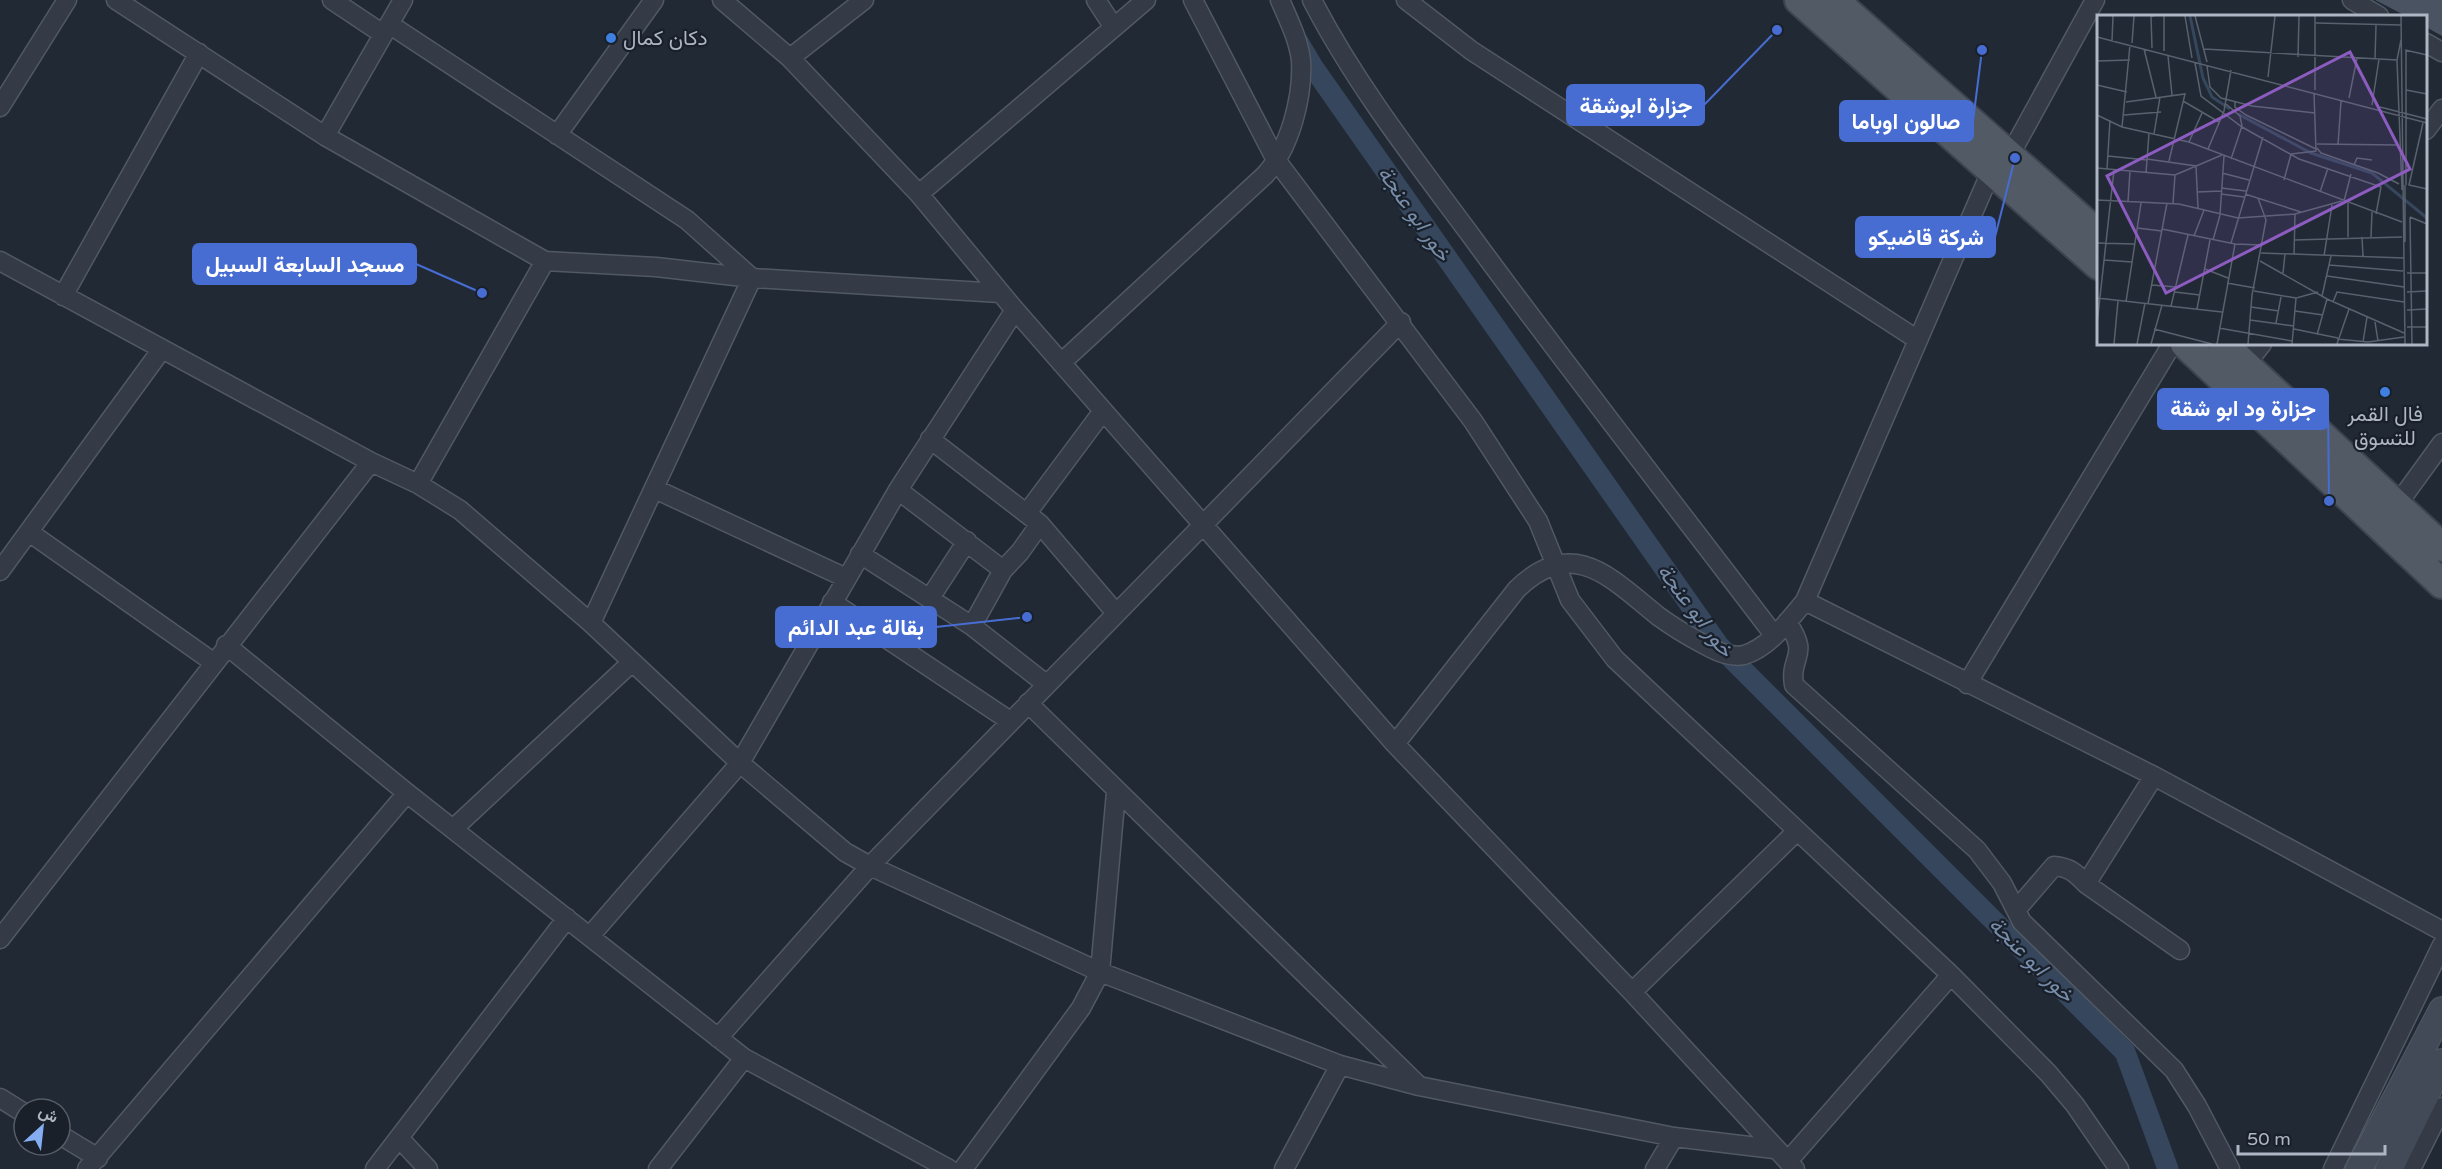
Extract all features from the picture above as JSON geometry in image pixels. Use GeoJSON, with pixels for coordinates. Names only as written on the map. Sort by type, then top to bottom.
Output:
{"type":"FeatureCollection","features":[{"type":"Feature","properties":{"kind":"main road"},"geometry":{"type":"LineString","coordinates":[[1799,0],[2083,230],[2097,263]]}},
{"type":"Feature","properties":{"kind":"main road"},"geometry":{"type":"LineString","coordinates":[[1834,0],[2001,162]]}},
{"type":"Feature","properties":{"kind":"main road"},"geometry":{"type":"LineString","coordinates":[[2186,345],[2442,584]]}},
{"type":"Feature","properties":{"kind":"main road"},"geometry":{"type":"LineString","coordinates":[[2226,345],[2254,354],[2397,505],[2442,547]]}},
{"type":"Feature","properties":{"kind":"main road"},"geometry":{"type":"LineString","coordinates":[[2359,1169],[2442,1010]]}},
{"type":"Feature","properties":{"kind":"main road"},"geometry":{"type":"LineString","coordinates":[[2389,1169],[2442,1062]]}},
{"type":"Feature","properties":{"kind":"street"},"geometry":{"type":"LineString","coordinates":[[0,107],[67,0]]}},
{"type":"Feature","properties":{"kind":"street"},"geometry":{"type":"LineString","coordinates":[[116,0],[326,136],[545,261],[656,267],[752,278],[1000,293]]}},
{"type":"Feature","properties":{"kind":"street"},"geometry":{"type":"LineString","coordinates":[[332,0],[386,29],[557,135],[687,220],[752,278]]}},
{"type":"Feature","properties":{"kind":"street"},"geometry":{"type":"LineString","coordinates":[[326,136],[403,0]]}},
{"type":"Feature","properties":{"kind":"street"},"geometry":{"type":"LineString","coordinates":[[557,135],[654,0]]}},
{"type":"Feature","properties":{"kind":"street"},"geometry":{"type":"LineString","coordinates":[[722,0],[790,58],[919,194],[1000,293],[1395,744],[1632,993],[1786,1160]]}},
{"type":"Feature","properties":{"kind":"street"},"geometry":{"type":"LineString","coordinates":[[790,58],[864,0]]}},
{"type":"Feature","properties":{"kind":"street"},"geometry":{"type":"LineString","coordinates":[[1096,0],[1113,26]]}},
{"type":"Feature","properties":{"kind":"street"},"geometry":{"type":"LineString","coordinates":[[919,194],[1146,0]]}},
{"type":"Feature","properties":{"kind":"street"},"geometry":{"type":"LineString","coordinates":[[1193,0],[1276,160],[1401,322],[1473,421],[1528,503],[1547,540],[1574,606],[1615,659],[1950,975],[2048,1073],[2075,1105],[2120,1169]]}},
{"type":"Feature","properties":{"kind":"street"},"geometry":{"type":"LineString","coordinates":[[1061,363],[1265,174],[1276,160],[1290,128],[1301,77],[1301,60],[1297,42],[1280,0]]}},
{"type":"Feature","properties":{"kind":"street"},"geometry":{"type":"LineString","coordinates":[[1312,0],[1356,77],[1516,297],[1781,628],[1798,639],[1800,646],[1794,685],[1977,850],[2002,883],[2022,922],[2174,1070],[2202,1116],[2229,1169]]}},
{"type":"Feature","properties":{"kind":"street"},"geometry":{"type":"LineString","coordinates":[[1406,0],[1472,51],[1918,340]]}},
{"type":"Feature","properties":{"kind":"street"},"geometry":{"type":"LineString","coordinates":[[1395,744],[1517,589],[1530,576],[1555,564],[1572,563],[1598,570],[1682,633],[1717,651],[1736,656],[1747,654],[1766,643],[1781,628],[1805,601],[1918,340],[2001,162],[2095,0]]}},
{"type":"Feature","properties":{"kind":"street"},"geometry":{"type":"LineString","coordinates":[[2352,0],[2377,15]]}},
{"type":"Feature","properties":{"kind":"street"},"geometry":{"type":"LineString","coordinates":[[2427,44],[2442,52]]}},
{"type":"Feature","properties":{"kind":"street"},"geometry":{"type":"LineString","coordinates":[[63,296],[198,54]]}},
{"type":"Feature","properties":{"kind":"street"},"geometry":{"type":"LineString","coordinates":[[2427,129],[2442,109]]}},
{"type":"Feature","properties":{"kind":"street"},"geometry":{"type":"LineString","coordinates":[[0,261],[371,462],[418,484],[460,510],[591,623],[740,764],[845,852],[870,866],[1100,972],[1340,1065],[1419,1086],[1786,1160]]}},
{"type":"Feature","properties":{"kind":"street"},"geometry":{"type":"LineString","coordinates":[[418,484],[545,261]]}},
{"type":"Feature","properties":{"kind":"street"},"geometry":{"type":"LineString","coordinates":[[591,623],[752,278]]}},
{"type":"Feature","properties":{"kind":"street"},"geometry":{"type":"LineString","coordinates":[[590,936],[740,764],[898,490],[1015,310]]}},
{"type":"Feature","properties":{"kind":"street"},"geometry":{"type":"LineString","coordinates":[[718,1038],[870,866],[1401,322]]}},
{"type":"Feature","properties":{"kind":"street"},"geometry":{"type":"LineString","coordinates":[[1967,684],[2171,345]]}},
{"type":"Feature","properties":{"kind":"street"},"geometry":{"type":"LineString","coordinates":[[0,571],[162,350]]}},
{"type":"Feature","properties":{"kind":"street"},"geometry":{"type":"LineString","coordinates":[[972,626],[1003,570],[1020,552],[1033,519],[1103,411]]}},
{"type":"Feature","properties":{"kind":"street"},"geometry":{"type":"LineString","coordinates":[[930,439],[1033,519],[1116,613]]}},
{"type":"Feature","properties":{"kind":"street"},"geometry":{"type":"LineString","coordinates":[[2397,505],[2442,443]]}},
{"type":"Feature","properties":{"kind":"street"},"geometry":{"type":"LineString","coordinates":[[0,939],[226,645],[371,462]]}},
{"type":"Feature","properties":{"kind":"street"},"geometry":{"type":"LineString","coordinates":[[655,489],[846,578]]}},
{"type":"Feature","properties":{"kind":"street"},"geometry":{"type":"LineString","coordinates":[[898,490],[1003,570]]}},
{"type":"Feature","properties":{"kind":"street"},"geometry":{"type":"LineString","coordinates":[[29,532],[213,662]]}},
{"type":"Feature","properties":{"kind":"street"},"geometry":{"type":"LineString","coordinates":[[930,598],[967,541]]}},
{"type":"Feature","properties":{"kind":"street"},"geometry":{"type":"LineString","coordinates":[[860,554],[972,626],[1046,684]]}},
{"type":"Feature","properties":{"kind":"street"},"geometry":{"type":"LineString","coordinates":[[1805,601],[2154,776],[2442,931]]}},
{"type":"Feature","properties":{"kind":"street"},"geometry":{"type":"LineString","coordinates":[[832,602],[1010,721]]}},
{"type":"Feature","properties":{"kind":"street"},"geometry":{"type":"LineString","coordinates":[[226,645],[407,793],[744,1058],[949,1169]]}},
{"type":"Feature","properties":{"kind":"street"},"geometry":{"type":"LineString","coordinates":[[453,829],[631,663]]}},
{"type":"Feature","properties":{"kind":"street"},"geometry":{"type":"LineString","coordinates":[[1028,703],[1116,792],[1419,1086]]}},
{"type":"Feature","properties":{"kind":"street"},"geometry":{"type":"LineString","coordinates":[[2086,884],[2154,776]]}},
{"type":"Feature","properties":{"kind":"street"},"geometry":{"type":"LineString","coordinates":[[963,1169],[1081,1008],[1091,993],[1100,972],[1116,792]]}},
{"type":"Feature","properties":{"kind":"street"},"geometry":{"type":"LineString","coordinates":[[72,1146],[92,1163],[407,793]]}},
{"type":"Feature","properties":{"kind":"street"},"geometry":{"type":"LineString","coordinates":[[1632,993],[1797,831]]}},
{"type":"Feature","properties":{"kind":"street"},"geometry":{"type":"LineString","coordinates":[[2016,910],[2054,866],[2075,872],[2086,884],[2180,950]]}},
{"type":"Feature","properties":{"kind":"street"},"geometry":{"type":"LineString","coordinates":[[375,1169],[567,918]]}},
{"type":"Feature","properties":{"kind":"street"},"geometry":{"type":"LineString","coordinates":[[2333,1169],[2442,945]]}},
{"type":"Feature","properties":{"kind":"street"},"geometry":{"type":"LineString","coordinates":[[1786,1160],[1950,975]]}},
{"type":"Feature","properties":{"kind":"street"},"geometry":{"type":"LineString","coordinates":[[658,1169],[744,1058]]}},
{"type":"Feature","properties":{"kind":"street"},"geometry":{"type":"LineString","coordinates":[[1284,1169],[1340,1065]]}},
{"type":"Feature","properties":{"kind":"street"},"geometry":{"type":"LineString","coordinates":[[2411,1169],[2442,1107]]}},
{"type":"Feature","properties":{"kind":"street"},"geometry":{"type":"LineString","coordinates":[[1654,1169],[1674,1137]]}},
{"type":"Feature","properties":{"kind":"street"},"geometry":{"type":"LineString","coordinates":[[399,1138],[428,1169]]}},
{"type":"Feature","properties":{"kind":"building"},"geometry":{"type":"Polygon","coordinates":[[[2375,0],[2442,0],[2442,36],[2427,28],[2427,15],[2404,15],[2375,0]]]}},
{"type":"Feature","properties":{"kind":"waterway","name":"خور ابو عنجة"},"geometry":{"type":"LineString","coordinates":[[1297,40],[1313,67],[1719,646],[2125,1052],[2168,1169]]}},
{"type":"Feature","properties":{"kind":"place","name":"جزارة ابوشقة"},"geometry":{"type":"Point","coordinates":[1777,30]}},
{"type":"Feature","properties":{"kind":"place","name":"دكان كمال"},"geometry":{"type":"Point","coordinates":[611,38]}},
{"type":"Feature","properties":{"kind":"place","name":"صالون اوباما"},"geometry":{"type":"Point","coordinates":[1982,50]}},
{"type":"Feature","properties":{"kind":"place","name":"شركة قاضيكو"},"geometry":{"type":"Point","coordinates":[2015,158]}},
{"type":"Feature","properties":{"kind":"place","name":"مسجد السابعة السبيل"},"geometry":{"type":"Point","coordinates":[482,293]}},
{"type":"Feature","properties":{"kind":"place","name":"فال القمر للتسوق"},"geometry":{"type":"Point","coordinates":[2385,392]}},
{"type":"Feature","properties":{"kind":"place","name":"جزارة ود ابو شقة"},"geometry":{"type":"Point","coordinates":[2329,501]}},
{"type":"Feature","properties":{"kind":"place","name":"بقالة عبد الدائم"},"geometry":{"type":"Point","coordinates":[1027,617]}}]}
